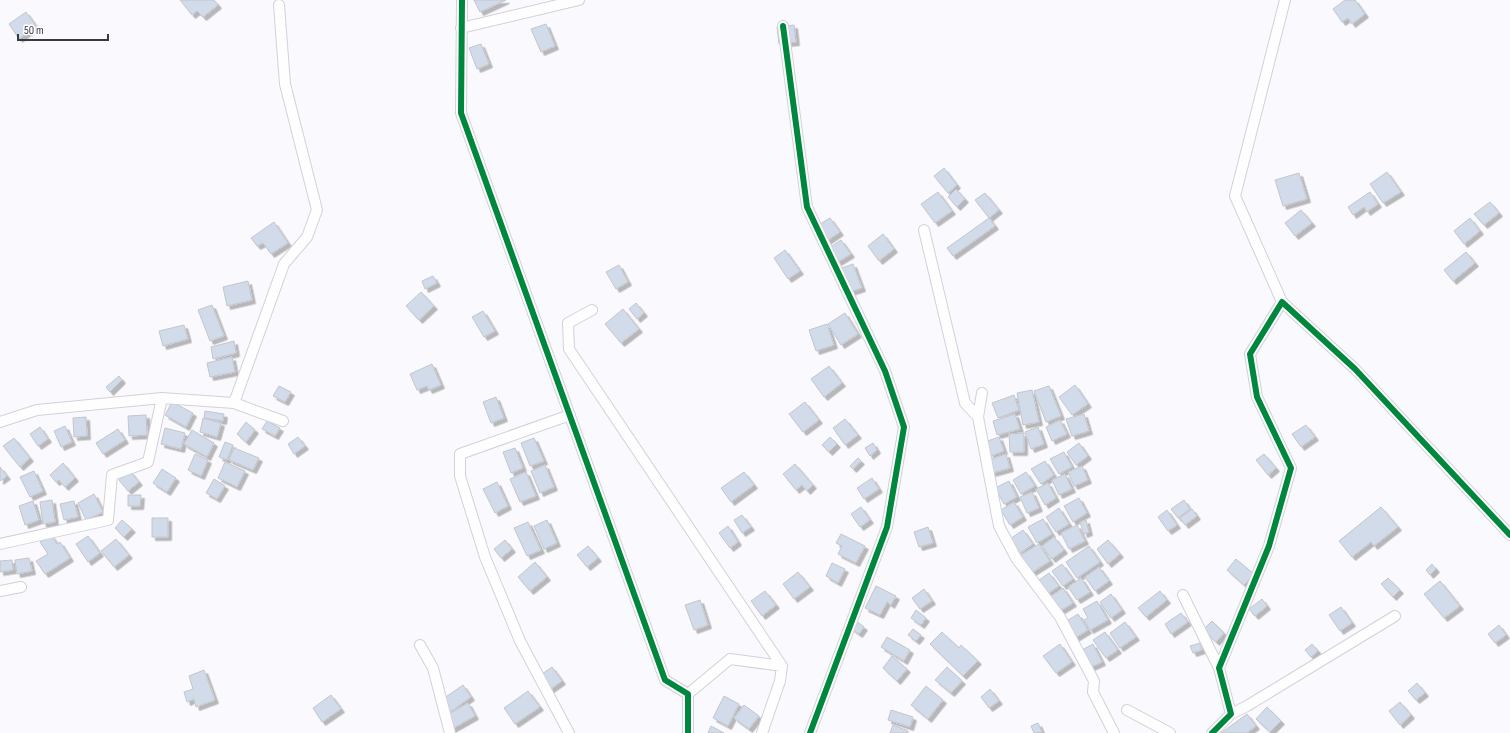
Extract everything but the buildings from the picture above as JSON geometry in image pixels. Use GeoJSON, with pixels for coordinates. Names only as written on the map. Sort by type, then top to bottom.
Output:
{"type":"FeatureCollection","features":[{"type":"Feature","properties":{"kind":"street"},"geometry":{"type":"LineString","coordinates":[[462,0],[461,113],[665,680],[688,694]]}},
{"type":"Feature","properties":{"kind":"street"},"geometry":{"type":"LineString","coordinates":[[461,28],[579,0]]}},
{"type":"Feature","properties":{"kind":"street"},"geometry":{"type":"LineString","coordinates":[[1286,0],[1235,196],[1282,302],[1355,369],[1510,535]]}},
{"type":"Feature","properties":{"kind":"street"},"geometry":{"type":"LineString","coordinates":[[234,403],[284,264],[307,237],[317,210],[285,84],[279,5]]}},
{"type":"Feature","properties":{"kind":"street"},"geometry":{"type":"LineString","coordinates":[[783,26],[807,207],[885,371],[904,427],[887,527],[810,733]]}},
{"type":"Feature","properties":{"kind":"street"},"geometry":{"type":"LineString","coordinates":[[924,230],[965,403],[978,417]]}},
{"type":"Feature","properties":{"kind":"street"},"geometry":{"type":"LineString","coordinates":[[1219,668],[1269,546],[1291,468],[1257,397],[1250,354],[1282,302]]}},
{"type":"Feature","properties":{"kind":"street"},"geometry":{"type":"LineString","coordinates":[[592,310],[568,323],[569,349],[782,666],[780,682],[762,733]]}},
{"type":"Feature","properties":{"kind":"street"},"geometry":{"type":"LineString","coordinates":[[982,393],[978,417],[999,526],[1016,558],[1060,617],[1094,681],[1093,692],[1114,733]]}},
{"type":"Feature","properties":{"kind":"street"},"geometry":{"type":"LineString","coordinates":[[0,544],[108,520],[112,474],[148,462],[162,398]]}},
{"type":"Feature","properties":{"kind":"street"},"geometry":{"type":"LineString","coordinates":[[0,422],[37,410],[162,398],[234,403],[283,421]]}},
{"type":"Feature","properties":{"kind":"street"},"geometry":{"type":"LineString","coordinates":[[569,733],[520,641],[485,557],[460,476],[460,454],[570,415]]}},
{"type":"Feature","properties":{"kind":"street"},"geometry":{"type":"LineString","coordinates":[[0,591],[21,587]]}},
{"type":"Feature","properties":{"kind":"street"},"geometry":{"type":"LineString","coordinates":[[1183,595],[1219,668],[1231,714]]}},
{"type":"Feature","properties":{"kind":"street"},"geometry":{"type":"LineString","coordinates":[[1212,733],[1231,714],[1247,706],[1395,616]]}},
{"type":"Feature","properties":{"kind":"street"},"geometry":{"type":"LineString","coordinates":[[420,645],[433,668],[450,733]]}},
{"type":"Feature","properties":{"kind":"street"},"geometry":{"type":"LineString","coordinates":[[688,694],[730,659],[782,666]]}},
{"type":"Feature","properties":{"kind":"street"},"geometry":{"type":"LineString","coordinates":[[688,694],[688,733]]}},
{"type":"Feature","properties":{"kind":"street"},"geometry":{"type":"LineString","coordinates":[[1128,710],[1170,733]]}},
{"type":"Feature","properties":{"kind":"cycle path"},"geometry":{"type":"LineString","coordinates":[[462,0],[461,113],[665,680],[688,694],[688,733]]}},
{"type":"Feature","properties":{"kind":"cycle path"},"geometry":{"type":"LineString","coordinates":[[783,26],[807,207],[885,371],[904,427],[887,527],[810,733]]}},
{"type":"Feature","properties":{"kind":"cycle path"},"geometry":{"type":"LineString","coordinates":[[1212,733],[1231,714],[1219,668],[1269,546],[1291,468],[1257,397],[1250,354],[1282,302],[1355,369],[1510,535]]}}]}
